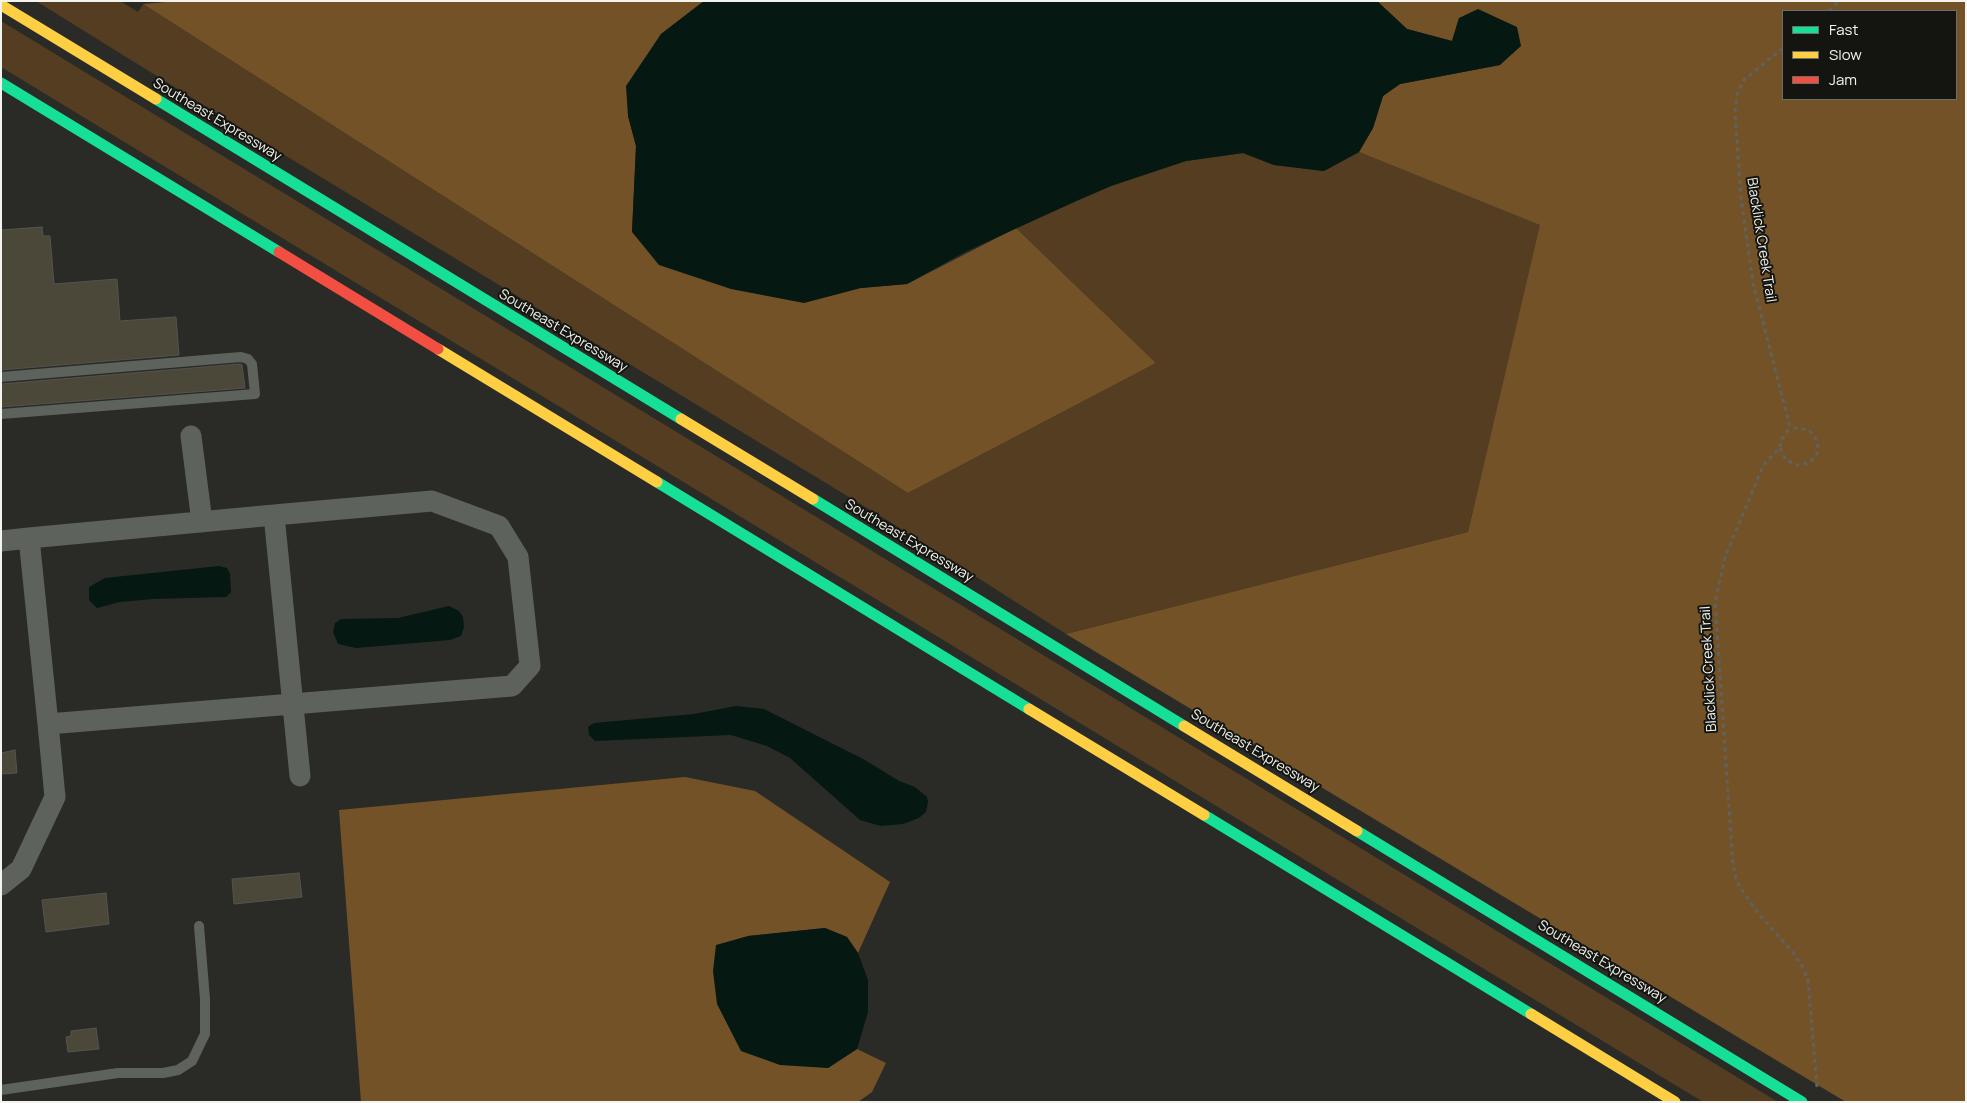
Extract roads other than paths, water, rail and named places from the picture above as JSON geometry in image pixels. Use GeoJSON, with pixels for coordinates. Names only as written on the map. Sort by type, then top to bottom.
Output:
{"type":"FeatureCollection","features":[{"type":"Feature","properties":{"kind":"highway","name":"Southeast Expressway"},"geometry":{"type":"LineString","coordinates":[[1,5],[1802,1102]]}},
{"type":"Feature","properties":{"kind":"highway"},"geometry":{"type":"LineString","coordinates":[[1,83],[1675,1102]]}},
{"type":"Feature","properties":{"kind":"street"},"geometry":{"type":"LineString","coordinates":[[191,436],[202,522]]}},
{"type":"Feature","properties":{"kind":"street"},"geometry":{"type":"LineString","coordinates":[[1,541],[432,501],[499,526],[518,557],[530,666],[512,686],[48,724]]}},
{"type":"Feature","properties":{"kind":"street"},"geometry":{"type":"LineString","coordinates":[[274,515],[300,776]]}},
{"type":"Feature","properties":{"kind":"street"},"geometry":{"type":"LineString","coordinates":[[1,885],[21,869],[55,797],[29,538]]}},
{"type":"Feature","properties":{"kind":"lane"},"geometry":{"type":"LineString","coordinates":[[1,377],[241,357],[252,364],[255,394],[1,414]]}},
{"type":"Feature","properties":{"kind":"lane"},"geometry":{"type":"LineString","coordinates":[[1,1090],[118,1073],[163,1073],[178,1070],[192,1061],[205,1034],[205,1000],[199,926]]}}]}
